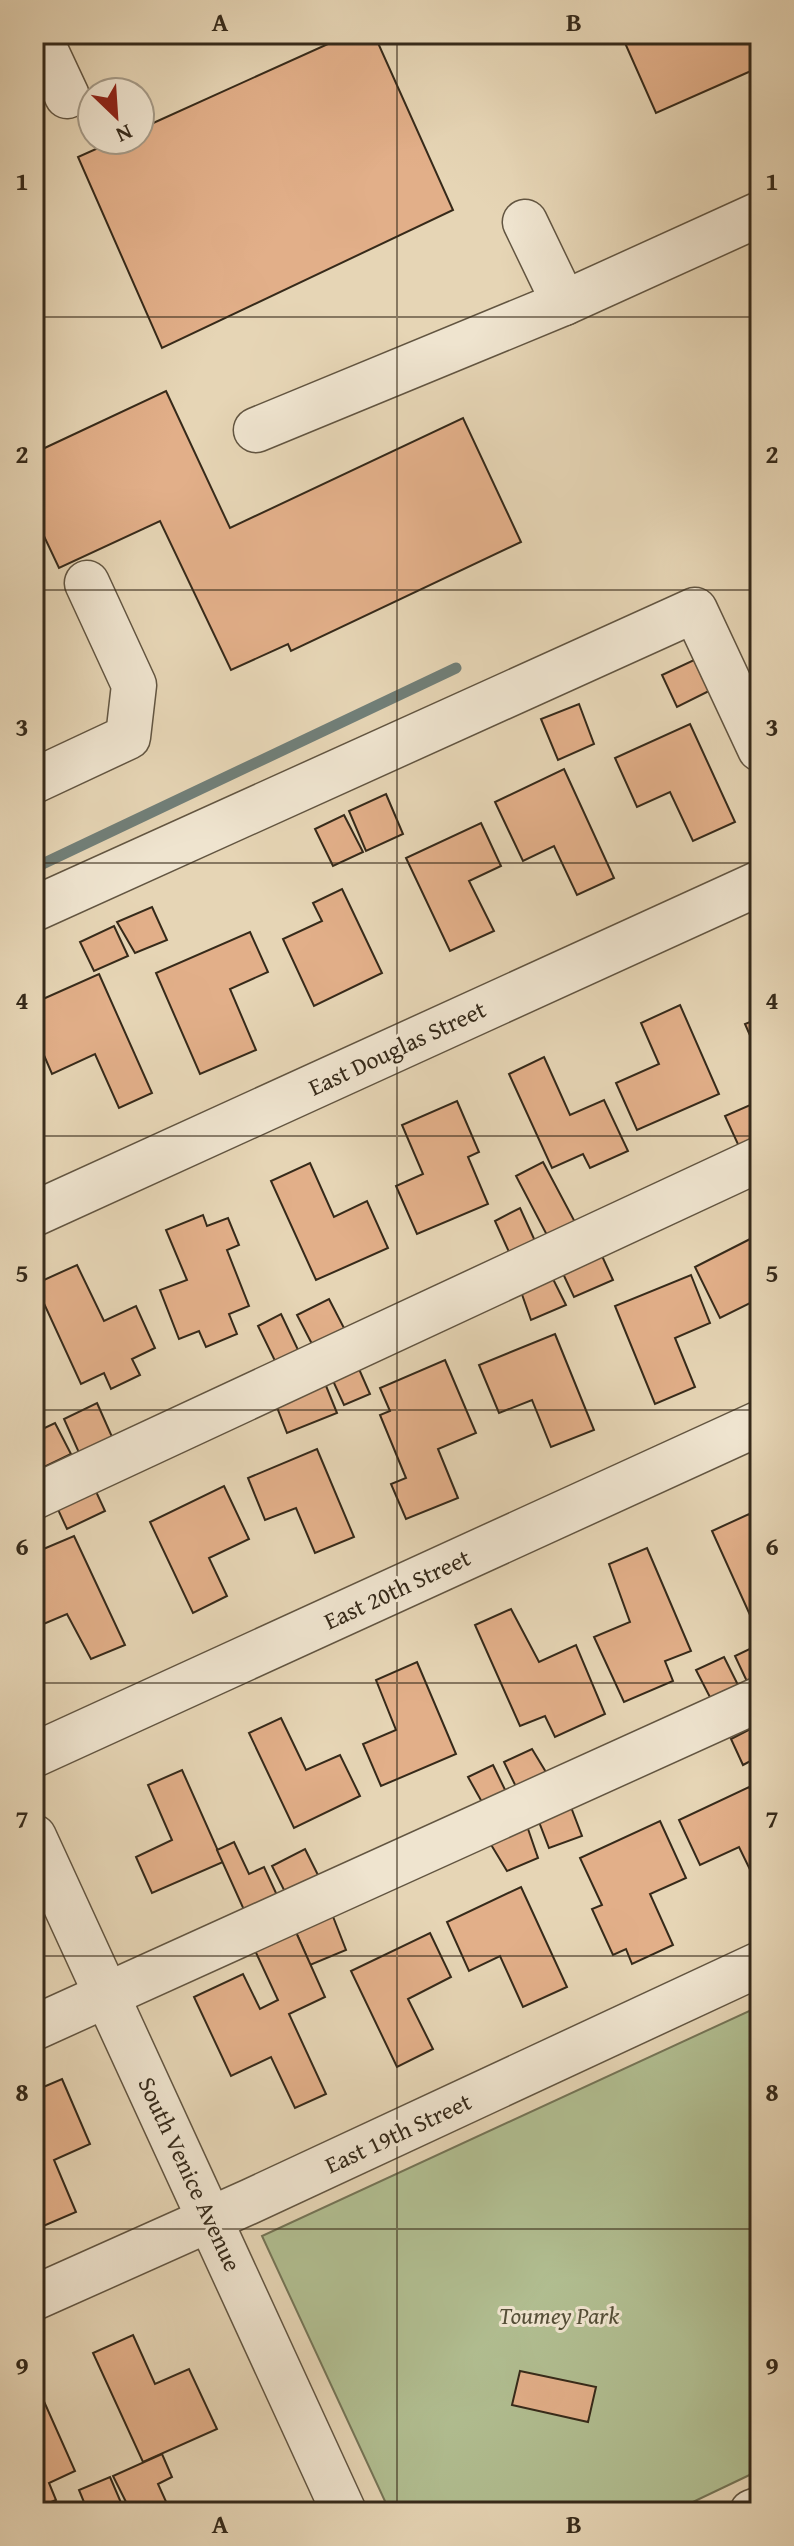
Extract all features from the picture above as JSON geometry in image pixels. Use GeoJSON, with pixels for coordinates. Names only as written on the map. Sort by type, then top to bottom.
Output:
{"type":"FeatureCollection","features":[{"type":"Feature","properties":{"kind":"street"},"geometry":{"type":"LineString","coordinates":[[38,34],[67,96]]}},
{"type":"Feature","properties":{"kind":"street"},"geometry":{"type":"LineString","coordinates":[[256,430],[564,303],[760,214]]}},
{"type":"Feature","properties":{"kind":"street"},"geometry":{"type":"LineString","coordinates":[[525,222],[564,303]]}},
{"type":"Feature","properties":{"kind":"street"},"geometry":{"type":"LineString","coordinates":[[34,781],[128,737],[134,685],[87,583]]}},
{"type":"Feature","properties":{"kind":"street"},"geometry":{"type":"LineString","coordinates":[[34,909],[695,610],[760,749]]}},
{"type":"Feature","properties":{"kind":"street","name":"East Douglas Street"},"geometry":{"type":"LineString","coordinates":[[34,1214],[760,883]]}},
{"type":"Feature","properties":{"kind":"street"},"geometry":{"type":"LineString","coordinates":[[34,1497],[760,1159]]}},
{"type":"Feature","properties":{"kind":"street","name":"East 20th Street"},"geometry":{"type":"LineString","coordinates":[[34,1755],[760,1423]]}},
{"type":"Feature","properties":{"kind":"street"},"geometry":{"type":"LineString","coordinates":[[34,2028],[760,1699]]}},
{"type":"Feature","properties":{"kind":"street","name":"South Venice Avenue"},"geometry":{"type":"LineString","coordinates":[[34,1837],[344,2512]]}},
{"type":"Feature","properties":{"kind":"street","name":"East 19th Street"},"geometry":{"type":"LineString","coordinates":[[34,2298],[760,1964]]}},
{"type":"Feature","properties":{"kind":"street"},"geometry":{"type":"LineString","coordinates":[[752,2512],[760,2509]]}},
{"type":"Feature","properties":{"kind":"green space","name":"Toumey Park"},"geometry":{"type":"Polygon","coordinates":[[[760,2006],[760,2470],[672,2512],[390,2512],[262,2236],[760,2006]]]}},
{"type":"Feature","properties":{"kind":"building"},"geometry":{"type":"Polygon","coordinates":[[[350,34],[374,34],[453,210],[162,348],[78,157],[156,156],[156,122],[350,34]]]}},
{"type":"Feature","properties":{"kind":"building"},"geometry":{"type":"Polygon","coordinates":[[[621,34],[753,34],[760,49],[760,67],[656,113],[621,34]]]}},
{"type":"Feature","properties":{"kind":"building"},"geometry":{"type":"Polygon","coordinates":[[[166,391],[230,528],[463,418],[521,542],[291,651],[288,644],[231,670],[160,521],[59,568],[34,515],[34,453],[166,391]]]}},
{"type":"Feature","properties":{"kind":"building"},"geometry":{"type":"Polygon","coordinates":[[[694,660],[709,691],[677,707],[662,675],[694,660]]]}},
{"type":"Feature","properties":{"kind":"building"},"geometry":{"type":"Polygon","coordinates":[[[579,704],[594,744],[558,760],[541,719],[579,704]]]}},
{"type":"Feature","properties":{"kind":"building"},"geometry":{"type":"Polygon","coordinates":[[[690,724],[735,822],[693,841],[670,792],[637,807],[615,758],[690,724]]]}},
{"type":"Feature","properties":{"kind":"building"},"geometry":{"type":"Polygon","coordinates":[[[564,769],[614,878],[577,895],[554,846],[523,861],[495,802],[564,769]]]}},
{"type":"Feature","properties":{"kind":"building"},"geometry":{"type":"Polygon","coordinates":[[[386,794],[403,834],[366,851],[349,811],[386,794]]]}},
{"type":"Feature","properties":{"kind":"building"},"geometry":{"type":"Polygon","coordinates":[[[344,815],[363,852],[333,866],[315,829],[344,815]]]}},
{"type":"Feature","properties":{"kind":"building"},"geometry":{"type":"Polygon","coordinates":[[[481,823],[501,866],[469,881],[494,931],[450,951],[406,858],[481,823]]]}},
{"type":"Feature","properties":{"kind":"building"},"geometry":{"type":"Polygon","coordinates":[[[342,889],[382,973],[314,1006],[283,939],[322,921],[313,903],[342,889]]]}},
{"type":"Feature","properties":{"kind":"building"},"geometry":{"type":"Polygon","coordinates":[[[152,907],[167,940],[135,953],[117,922],[152,907]]]}},
{"type":"Feature","properties":{"kind":"building"},"geometry":{"type":"Polygon","coordinates":[[[114,926],[128,956],[94,971],[80,942],[114,926]]]}},
{"type":"Feature","properties":{"kind":"building"},"geometry":{"type":"Polygon","coordinates":[[[250,932],[268,972],[230,989],[256,1050],[200,1074],[156,973],[250,932]]]}},
{"type":"Feature","properties":{"kind":"building"},"geometry":{"type":"Polygon","coordinates":[[[99,974],[152,1093],[119,1108],[95,1054],[52,1074],[34,1032],[34,1003],[99,974]]]}},
{"type":"Feature","properties":{"kind":"building"},"geometry":{"type":"Polygon","coordinates":[[[680,1005],[719,1094],[637,1130],[616,1083],[659,1064],[641,1023],[680,1005]]]}},
{"type":"Feature","properties":{"kind":"building"},"geometry":{"type":"Polygon","coordinates":[[[760,1018],[760,1058],[745,1024],[760,1018]]]}},
{"type":"Feature","properties":{"kind":"building"},"geometry":{"type":"Polygon","coordinates":[[[544,1057],[570,1115],[604,1100],[628,1151],[590,1168],[583,1154],[552,1168],[509,1074],[544,1057]]]}},
{"type":"Feature","properties":{"kind":"building"},"geometry":{"type":"Polygon","coordinates":[[[457,1101],[479,1152],[468,1157],[488,1204],[417,1234],[396,1186],[423,1174],[402,1125],[457,1101]]]}},
{"type":"Feature","properties":{"kind":"building"},"geometry":{"type":"Polygon","coordinates":[[[757,1102],[760,1110],[760,1144],[742,1153],[725,1116],[757,1102]]]}},
{"type":"Feature","properties":{"kind":"building"},"geometry":{"type":"Polygon","coordinates":[[[543,1162],[576,1224],[549,1239],[516,1176],[543,1162]]]}},
{"type":"Feature","properties":{"kind":"building"},"geometry":{"type":"Polygon","coordinates":[[[310,1163],[334,1217],[367,1201],[388,1248],[316,1280],[271,1181],[310,1163]]]}},
{"type":"Feature","properties":{"kind":"building"},"geometry":{"type":"Polygon","coordinates":[[[520,1208],[535,1241],[509,1252],[495,1221],[520,1208]]]}},
{"type":"Feature","properties":{"kind":"building"},"geometry":{"type":"Polygon","coordinates":[[[203,1215],[207,1226],[228,1218],[239,1245],[227,1250],[249,1306],[229,1314],[237,1334],[206,1347],[199,1331],[179,1339],[160,1290],[187,1280],[166,1230],[203,1215]]]}},
{"type":"Feature","properties":{"kind":"building"},"geometry":{"type":"Polygon","coordinates":[[[760,1234],[760,1318],[752,1302],[720,1318],[695,1267],[760,1234]]]}},
{"type":"Feature","properties":{"kind":"building"},"geometry":{"type":"Polygon","coordinates":[[[597,1245],[613,1280],[574,1297],[558,1263],[597,1245]]]}},
{"type":"Feature","properties":{"kind":"building"},"geometry":{"type":"Polygon","coordinates":[[[77,1265],[104,1321],[136,1306],[155,1348],[132,1359],[140,1375],[111,1389],[104,1373],[81,1384],[35,1284],[77,1265]]]}},
{"type":"Feature","properties":{"kind":"building"},"geometry":{"type":"Polygon","coordinates":[[[548,1269],[566,1305],[531,1320],[518,1283],[548,1269]]]}},
{"type":"Feature","properties":{"kind":"building"},"geometry":{"type":"Polygon","coordinates":[[[691,1275],[710,1323],[675,1338],[695,1387],[655,1404],[615,1306],[691,1275]]]}},
{"type":"Feature","properties":{"kind":"building"},"geometry":{"type":"Polygon","coordinates":[[[329,1299],[345,1330],[313,1346],[297,1315],[329,1299]]]}},
{"type":"Feature","properties":{"kind":"building"},"geometry":{"type":"Polygon","coordinates":[[[281,1314],[300,1354],[277,1365],[258,1326],[281,1314]]]}},
{"type":"Feature","properties":{"kind":"building"},"geometry":{"type":"Polygon","coordinates":[[[555,1334],[594,1430],[551,1447],[532,1400],[499,1413],[479,1365],[555,1334]]]}},
{"type":"Feature","properties":{"kind":"building"},"geometry":{"type":"Polygon","coordinates":[[[355,1360],[370,1394],[344,1405],[329,1372],[355,1360]]]}},
{"type":"Feature","properties":{"kind":"building"},"geometry":{"type":"Polygon","coordinates":[[[445,1360],[476,1433],[438,1449],[458,1498],[406,1519],[391,1484],[406,1478],[380,1415],[390,1411],[380,1388],[445,1360]]]}},
{"type":"Feature","properties":{"kind":"building"},"geometry":{"type":"Polygon","coordinates":[[[322,1376],[337,1413],[287,1433],[273,1397],[322,1376]]]}},
{"type":"Feature","properties":{"kind":"building"},"geometry":{"type":"Polygon","coordinates":[[[97,1403],[113,1439],[80,1455],[64,1419],[97,1403]]]}},
{"type":"Feature","properties":{"kind":"building"},"geometry":{"type":"Polygon","coordinates":[[[55,1423],[71,1454],[40,1469],[34,1456],[34,1433],[55,1423]]]}},
{"type":"Feature","properties":{"kind":"building"},"geometry":{"type":"Polygon","coordinates":[[[317,1449],[354,1537],[315,1553],[296,1508],[265,1520],[248,1478],[317,1449]]]}},
{"type":"Feature","properties":{"kind":"building"},"geometry":{"type":"Polygon","coordinates":[[[87,1472],[105,1511],[67,1529],[49,1490],[87,1472]]]}},
{"type":"Feature","properties":{"kind":"building"},"geometry":{"type":"Polygon","coordinates":[[[224,1486],[249,1539],[209,1558],[227,1596],[193,1613],[150,1522],[224,1486]]]}},
{"type":"Feature","properties":{"kind":"building"},"geometry":{"type":"Polygon","coordinates":[[[749,1514],[760,1538],[760,1611],[750,1615],[712,1531],[749,1514]]]}},
{"type":"Feature","properties":{"kind":"building"},"geometry":{"type":"Polygon","coordinates":[[[74,1536],[125,1645],[91,1659],[67,1614],[34,1628],[34,1553],[74,1536]]]}},
{"type":"Feature","properties":{"kind":"building"},"geometry":{"type":"Polygon","coordinates":[[[647,1548],[691,1651],[665,1661],[673,1681],[624,1702],[594,1637],[630,1622],[609,1564],[647,1548]]]}},
{"type":"Feature","properties":{"kind":"building"},"geometry":{"type":"Polygon","coordinates":[[[511,1609],[539,1662],[576,1645],[605,1714],[555,1737],[545,1716],[520,1726],[475,1625],[511,1609]]]}},
{"type":"Feature","properties":{"kind":"building"},"geometry":{"type":"Polygon","coordinates":[[[760,1644],[760,1686],[751,1690],[735,1656],[760,1644]]]}},
{"type":"Feature","properties":{"kind":"building"},"geometry":{"type":"Polygon","coordinates":[[[724,1657],[741,1691],[714,1705],[696,1670],[724,1657]]]}},
{"type":"Feature","properties":{"kind":"building"},"geometry":{"type":"Polygon","coordinates":[[[417,1662],[456,1754],[381,1786],[363,1744],[396,1730],[376,1680],[417,1662]]]}},
{"type":"Feature","properties":{"kind":"building"},"geometry":{"type":"Polygon","coordinates":[[[281,1718],[306,1770],[340,1755],[360,1796],[294,1828],[249,1733],[281,1718]]]}},
{"type":"Feature","properties":{"kind":"building"},"geometry":{"type":"Polygon","coordinates":[[[760,1724],[760,1756],[743,1765],[731,1739],[760,1724]]]}},
{"type":"Feature","properties":{"kind":"building"},"geometry":{"type":"Polygon","coordinates":[[[532,1749],[552,1782],[520,1795],[504,1762],[532,1749]]]}},
{"type":"Feature","properties":{"kind":"building"},"geometry":{"type":"Polygon","coordinates":[[[493,1765],[510,1800],[487,1811],[468,1777],[493,1765]]]}},
{"type":"Feature","properties":{"kind":"building"},"geometry":{"type":"Polygon","coordinates":[[[182,1770],[223,1862],[152,1893],[136,1857],[172,1840],[148,1785],[182,1770]]]}},
{"type":"Feature","properties":{"kind":"building"},"geometry":{"type":"Polygon","coordinates":[[[749,1787],[760,1810],[759,1888],[739,1847],[700,1865],[679,1820],[749,1787]]]}},
{"type":"Feature","properties":{"kind":"building"},"geometry":{"type":"Polygon","coordinates":[[[569,1802],[582,1836],[549,1848],[536,1814],[569,1802]]]}},
{"type":"Feature","properties":{"kind":"building"},"geometry":{"type":"Polygon","coordinates":[[[660,1821],[686,1878],[650,1894],[673,1945],[632,1964],[626,1949],[613,1955],[592,1909],[602,1905],[580,1858],[660,1821]]]}},
{"type":"Feature","properties":{"kind":"building"},"geometry":{"type":"Polygon","coordinates":[[[527,1826],[538,1858],[507,1871],[490,1843],[527,1826]]]}},
{"type":"Feature","properties":{"kind":"building"},"geometry":{"type":"Polygon","coordinates":[[[234,1842],[249,1874],[264,1867],[282,1906],[249,1921],[217,1850],[234,1842]]]}},
{"type":"Feature","properties":{"kind":"building"},"geometry":{"type":"Polygon","coordinates":[[[305,1849],[324,1887],[291,1904],[272,1866],[305,1849]]]}},
{"type":"Feature","properties":{"kind":"building"},"geometry":{"type":"Polygon","coordinates":[[[521,1887],[567,1987],[523,2007],[500,1956],[469,1971],[447,1922],[521,1887]]]}},
{"type":"Feature","properties":{"kind":"building"},"geometry":{"type":"Polygon","coordinates":[[[332,1914],[346,1950],[310,1965],[295,1930],[332,1914]]]}},
{"type":"Feature","properties":{"kind":"building"},"geometry":{"type":"Polygon","coordinates":[[[295,1930],[325,1997],[289,2014],[326,2094],[295,2108],[271,2057],[231,2076],[194,1997],[243,1974],[260,2009],[278,2000],[252,1944],[295,1930]]]}},
{"type":"Feature","properties":{"kind":"building"},"geometry":{"type":"Polygon","coordinates":[[[430,1933],[451,1977],[408,1999],[433,2049],[397,2067],[351,1971],[430,1933]]]}},
{"type":"Feature","properties":{"kind":"building"},"geometry":{"type":"Polygon","coordinates":[[[62,2079],[90,2144],[54,2160],[76,2212],[34,2230],[34,2091],[62,2079]]]}},
{"type":"Feature","properties":{"kind":"building"},"geometry":{"type":"Polygon","coordinates":[[[133,2335],[155,2384],[189,2369],[217,2429],[143,2462],[93,2353],[133,2335]]]}},
{"type":"Feature","properties":{"kind":"building"},"geometry":{"type":"Polygon","coordinates":[[[520,2371],[596,2387],[588,2422],[512,2405],[520,2371]]]}},
{"type":"Feature","properties":{"kind":"building"},"geometry":{"type":"Polygon","coordinates":[[[34,2379],[75,2471],[49,2483],[56,2500],[34,2509],[34,2379]]]}},
{"type":"Feature","properties":{"kind":"building"},"geometry":{"type":"Polygon","coordinates":[[[162,2454],[172,2477],[158,2484],[168,2506],[155,2512],[131,2512],[113,2476],[162,2454]]]}},
{"type":"Feature","properties":{"kind":"building"},"geometry":{"type":"Polygon","coordinates":[[[110,2477],[125,2512],[88,2512],[79,2490],[110,2477]]]}},
{"type":"Feature","properties":{"kind":"waterway"},"geometry":{"type":"LineString","coordinates":[[34,868],[456,668]]}}]}
